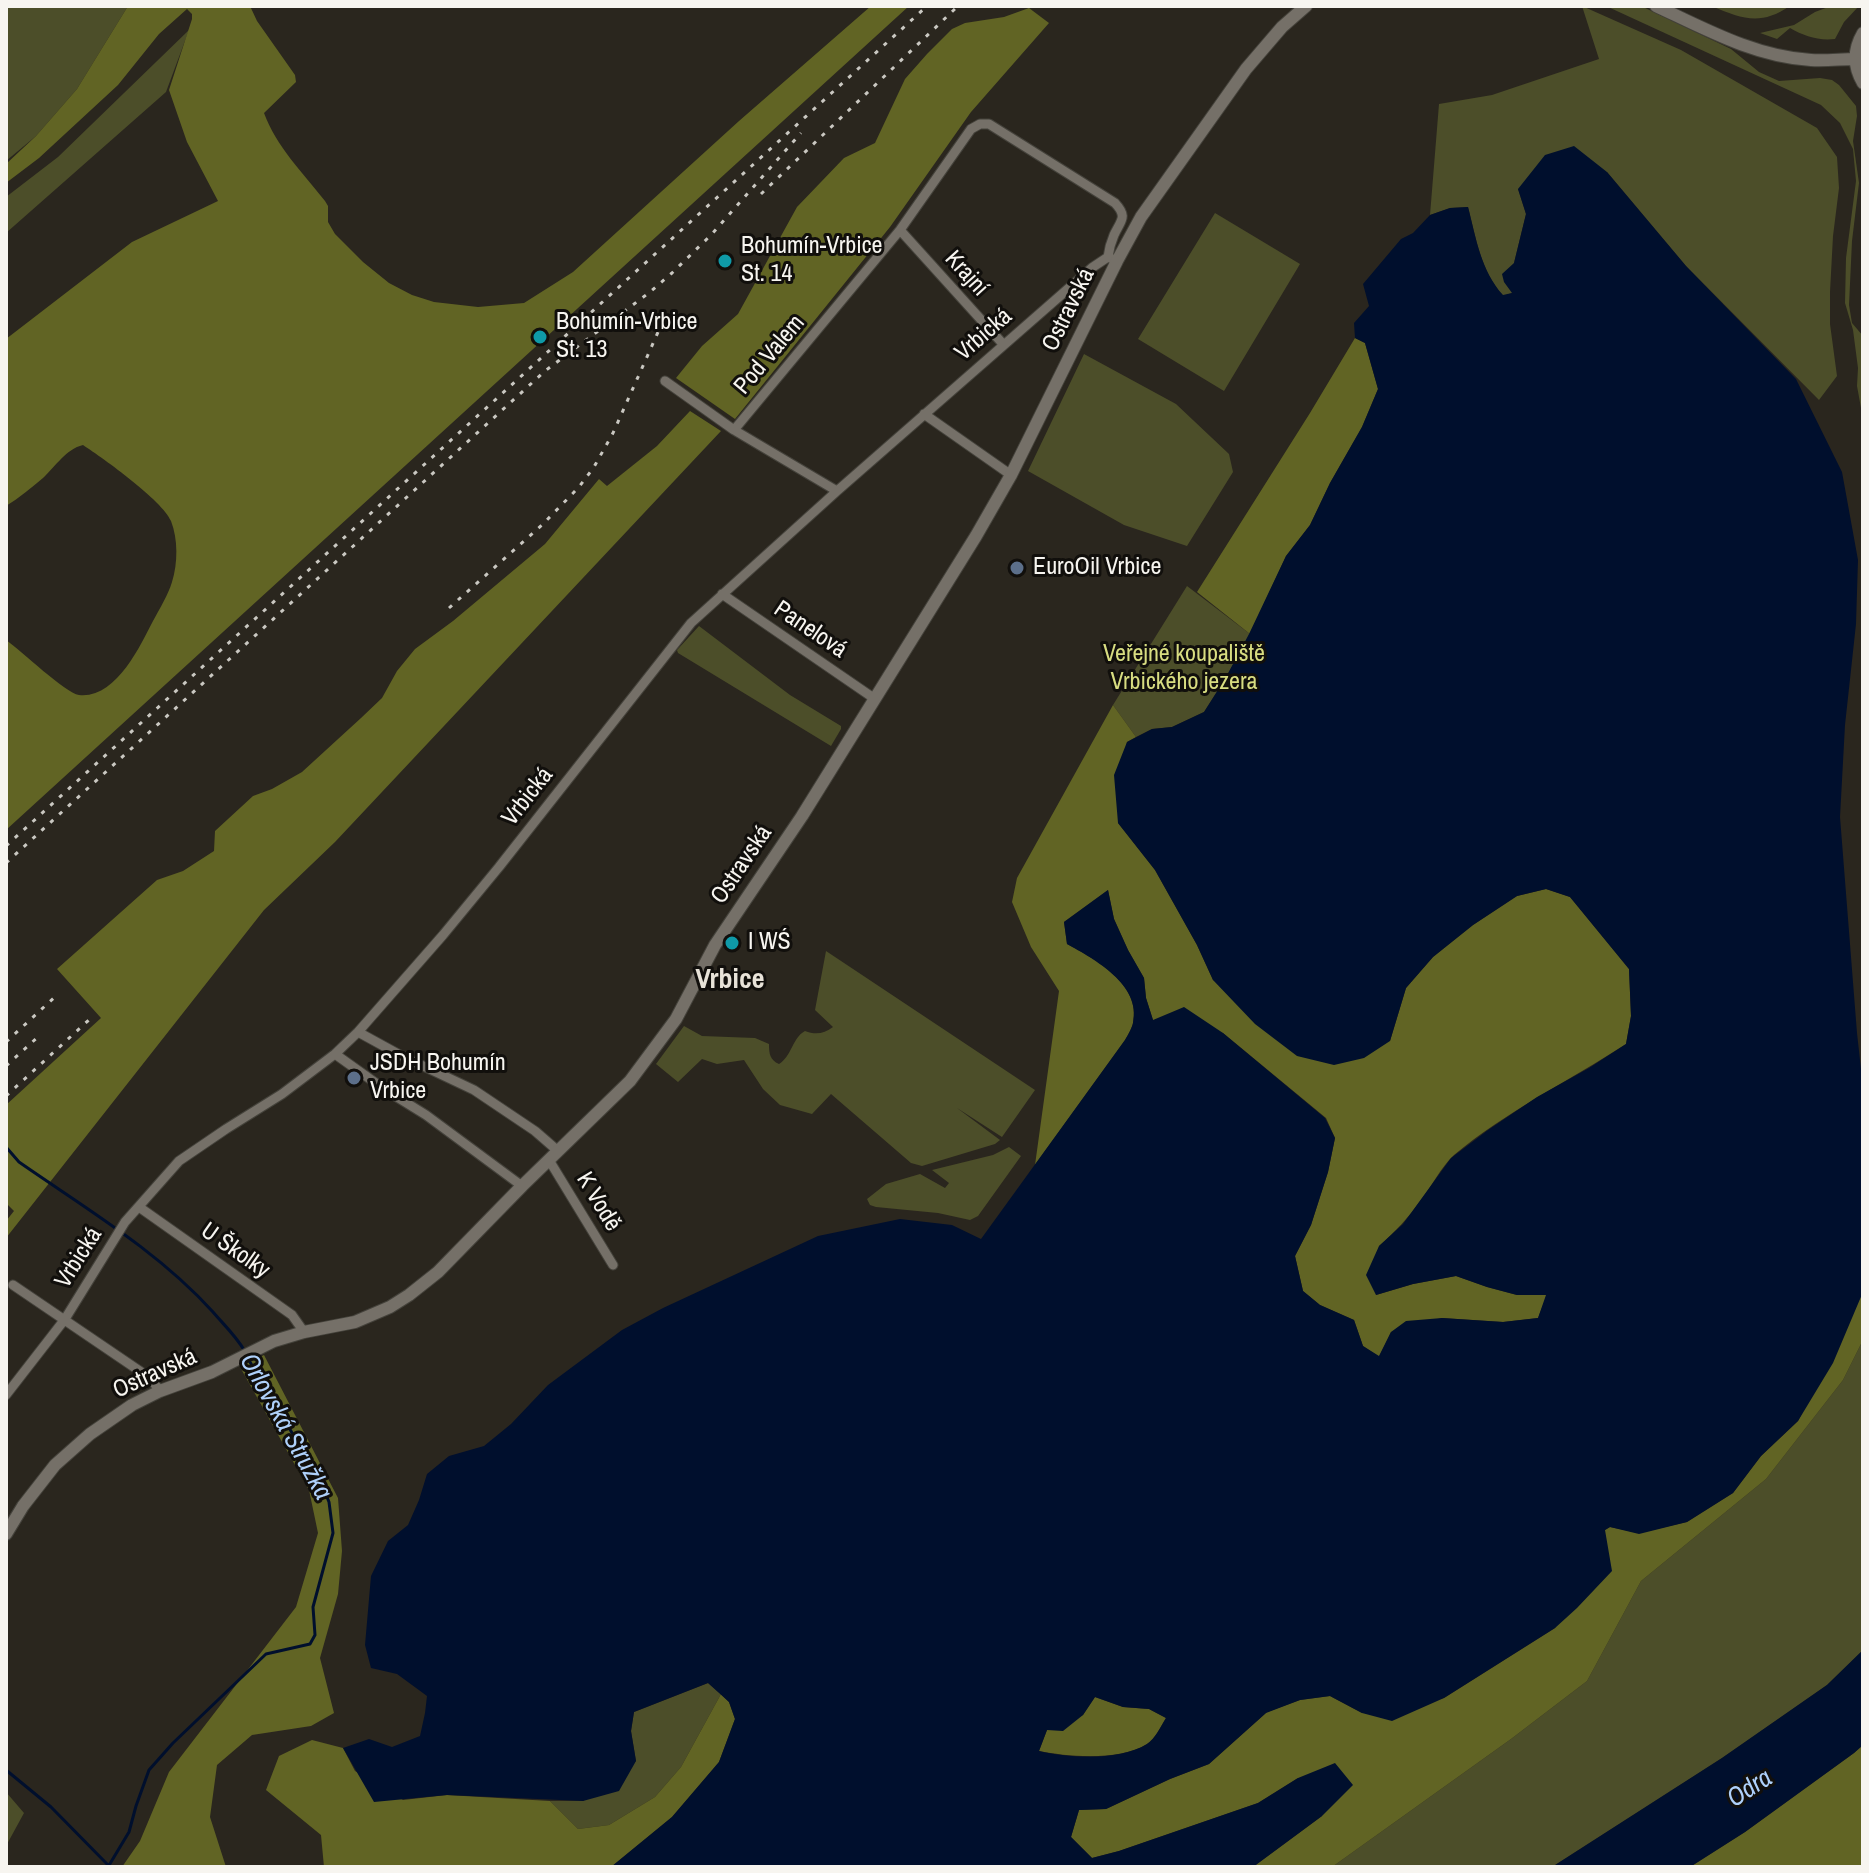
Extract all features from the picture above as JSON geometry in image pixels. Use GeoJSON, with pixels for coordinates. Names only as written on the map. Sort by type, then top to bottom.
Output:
{"type":"FeatureCollection","features":[{"type":"Feature","properties":{"kind":"main road","name":"Ostravská"},"geometry":{"type":"LineString","coordinates":[[6,1534],[41,1481],[70,1451],[132,1405],[212,1372],[274,1341],[363,1319],[409,1295],[438,1272],[522,1186],[621,1092],[662,1040],[689,997],[715,945],[802,816],[1011,475],[1112,259],[1246,69],[1282,27],[1306,6]]}},
{"type":"Feature","properties":{"kind":"main road"},"geometry":{"type":"LineString","coordinates":[[1656,6],[1760,50],[1810,60],[1855,59]]}},
{"type":"Feature","properties":{"kind":"main road"},"geometry":{"type":"LineString","coordinates":[[1863,33],[1855,59],[1863,83]]}},
{"type":"Feature","properties":{"kind":"street","name":"Pod Valem"},"geometry":{"type":"LineString","coordinates":[[734,430],[900,230],[971,129],[980,124],[989,124],[1122,210],[1123,219],[1112,238],[1112,259]]}},
{"type":"Feature","properties":{"kind":"street","name":"Krajní"},"geometry":{"type":"LineString","coordinates":[[900,230],[1003,344]]}},
{"type":"Feature","properties":{"kind":"street","name":"Vrbická"},"geometry":{"type":"LineString","coordinates":[[6,1395],[65,1319],[125,1222],[179,1161],[282,1094],[335,1054],[358,1032],[499,867],[691,623],[1003,344],[1093,267],[1112,259]]}},
{"type":"Feature","properties":{"kind":"street"},"geometry":{"type":"LineString","coordinates":[[665,381],[734,430],[837,491]]}},
{"type":"Feature","properties":{"kind":"street"},"geometry":{"type":"LineString","coordinates":[[924,414],[1011,475]]}},
{"type":"Feature","properties":{"kind":"street","name":"Panelová"},"geometry":{"type":"LineString","coordinates":[[722,594],[875,699]]}},
{"type":"Feature","properties":{"kind":"street","name":"K Vodě"},"geometry":{"type":"LineString","coordinates":[[358,1032],[474,1090],[535,1131],[554,1155],[613,1265]]}},
{"type":"Feature","properties":{"kind":"street"},"geometry":{"type":"LineString","coordinates":[[335,1054],[426,1115],[522,1186]]}},
{"type":"Feature","properties":{"kind":"street","name":"U Školky"},"geometry":{"type":"LineString","coordinates":[[139,1207],[292,1315],[304,1332]]}},
{"type":"Feature","properties":{"kind":"street"},"geometry":{"type":"LineString","coordinates":[[13,1285],[150,1378],[160,1391]]}},
{"type":"Feature","properties":{"kind":"green space"},"geometry":{"type":"Polygon","coordinates":[[[6,6],[128,6],[77,89],[36,136],[6,161],[6,6]]]}},
{"type":"Feature","properties":{"kind":"green space"},"geometry":{"type":"Polygon","coordinates":[[[1582,6],[1681,50],[1817,128],[1837,157],[1839,188],[1833,236],[1830,324],[1837,376],[1819,400],[1686,266],[1607,172],[1518,189],[1526,214],[1514,263],[1512,293],[1503,296],[1484,265],[1468,207],[1450,208],[1430,215],[1439,104],[1492,95],[1599,59],[1582,6]]]}},
{"type":"Feature","properties":{"kind":"green space"},"geometry":{"type":"Polygon","coordinates":[[[1606,6],[1641,6],[1731,49],[1759,72],[1779,81],[1832,80],[1856,106],[1853,141],[1859,183],[1849,305],[1852,323],[1863,336],[1863,419],[1853,330],[1845,303],[1846,258],[1856,181],[1853,149],[1840,123],[1821,105],[1606,6]]]}},
{"type":"Feature","properties":{"kind":"green space"},"geometry":{"type":"Polygon","coordinates":[[[1711,6],[1790,6],[1770,16],[1751,18],[1711,6]]]}},
{"type":"Feature","properties":{"kind":"green space"},"geometry":{"type":"Polygon","coordinates":[[[1831,6],[1859,6],[1844,22],[1835,39],[1811,37],[1790,28],[1777,39],[1760,33],[1794,25],[1831,6]]]}},
{"type":"Feature","properties":{"kind":"green space"},"geometry":{"type":"Polygon","coordinates":[[[189,30],[166,92],[6,233],[6,197],[58,157],[189,30]]]}},
{"type":"Feature","properties":{"kind":"green space"},"geometry":{"type":"Polygon","coordinates":[[[1215,213],[1300,264],[1224,391],[1138,339],[1215,213]]]}},
{"type":"Feature","properties":{"kind":"green space"},"geometry":{"type":"Polygon","coordinates":[[[1084,354],[1176,404],[1229,454],[1233,472],[1187,546],[1124,525],[1028,471],[1084,354]]]}},
{"type":"Feature","properties":{"kind":"green space","name":"Veřejné koupaliště Vrbického jezera"},"geometry":{"type":"Polygon","coordinates":[[[1187,586],[1250,634],[1204,712],[1172,727],[1152,729],[1136,737],[1113,705],[1187,586]]]}},
{"type":"Feature","properties":{"kind":"green space"},"geometry":{"type":"Polygon","coordinates":[[[699,626],[790,695],[841,726],[831,746],[678,653],[677,650],[699,626]]]}},
{"type":"Feature","properties":{"kind":"green space"},"geometry":{"type":"Polygon","coordinates":[[[826,951],[1035,1090],[1002,1137],[957,1108],[1000,1140],[922,1166],[911,1163],[831,1094],[812,1114],[780,1105],[763,1089],[744,1060],[717,1064],[702,1059],[678,1082],[656,1064],[684,1026],[702,1036],[755,1038],[769,1044],[771,1056],[779,1064],[805,1031],[819,1033],[833,1027],[815,1010],[826,951]]]}},
{"type":"Feature","properties":{"kind":"green space"},"geometry":{"type":"Polygon","coordinates":[[[1009,1147],[1021,1156],[978,1216],[970,1220],[938,1213],[876,1207],[870,1205],[867,1199],[886,1184],[920,1174],[945,1188],[949,1183],[932,1170],[993,1155],[1009,1147]]]}},
{"type":"Feature","properties":{"kind":"green space"},"geometry":{"type":"Polygon","coordinates":[[[1863,1340],[1863,1650],[1827,1685],[1722,1758],[1552,1867],[1332,1867],[1587,1681],[1641,1581],[1766,1479],[1843,1380],[1863,1340]]]}},
{"type":"Feature","properties":{"kind":"green space"},"geometry":{"type":"Polygon","coordinates":[[[708,1683],[721,1694],[681,1767],[655,1797],[609,1825],[578,1829],[550,1801],[583,1801],[636,1761],[631,1731],[634,1712],[708,1683]]]}},
{"type":"Feature","properties":{"kind":"green space"},"geometry":{"type":"Polygon","coordinates":[[[6,1792],[24,1813],[6,1846],[6,1792]]]}},
{"type":"Feature","properties":{"kind":"shaded area"},"geometry":{"type":"Polygon","coordinates":[[[128,6],[250,6],[295,75],[296,82],[264,113],[283,148],[328,206],[328,222],[335,234],[389,283],[412,295],[434,302],[478,307],[524,303],[573,272],[871,6],[909,6],[6,830],[6,640],[72,693],[92,694],[104,689],[134,656],[166,597],[175,567],[175,535],[165,512],[132,480],[83,445],[66,454],[43,478],[6,506],[6,339],[132,242],[218,201],[187,142],[169,90],[192,19],[187,9],[159,34],[118,85],[39,158],[6,183],[6,164],[36,136],[77,89],[128,6]]]}},
{"type":"Feature","properties":{"kind":"shaded area"},"geometry":{"type":"Polygon","coordinates":[[[1029,8],[1049,23],[971,112],[890,227],[735,419],[676,378],[702,346],[738,314],[797,207],[844,158],[875,143],[905,79],[927,54],[952,29],[965,23],[1004,17],[1029,8]]]}},
{"type":"Feature","properties":{"kind":"shaded area"},"geometry":{"type":"Polygon","coordinates":[[[1355,338],[1365,343],[1378,389],[1362,427],[1310,525],[1286,556],[1250,634],[1197,592],[1355,338]]]}},
{"type":"Feature","properties":{"kind":"shaded area"},"geometry":{"type":"Polygon","coordinates":[[[690,411],[721,431],[335,842],[264,910],[6,1238],[6,1221],[14,1211],[6,1203],[6,1105],[101,1018],[57,969],[157,880],[183,871],[214,851],[215,831],[253,796],[302,772],[382,698],[397,671],[415,649],[545,544],[599,479],[607,486],[657,446],[690,411]]]}},
{"type":"Feature","properties":{"kind":"shaded area"},"geometry":{"type":"Polygon","coordinates":[[[1113,705],[1136,737],[1127,742],[1118,823],[1155,870],[1213,980],[1390,1041],[1406,988],[1433,957],[1517,896],[1546,889],[1570,897],[1629,969],[1631,1016],[1626,1044],[1517,1110],[1454,1155],[1412,1212],[1379,1246],[1376,1295],[1456,1276],[1517,1295],[1547,1295],[1538,1318],[1503,1322],[1442,1318],[1391,1332],[1379,1357],[1363,1346],[1354,1320],[1320,1305],[1303,1291],[1295,1256],[1311,1225],[1328,1172],[1335,1138],[1326,1118],[1223,1033],[1153,1020],[1144,978],[1114,919],[1108,890],[1064,922],[1067,944],[1102,965],[1123,985],[1134,1009],[1132,1025],[1125,1040],[1035,1165],[1059,991],[1031,947],[1012,902],[1017,878],[1113,705]]]}},
{"type":"Feature","properties":{"kind":"shaded area"},"geometry":{"type":"Polygon","coordinates":[[[1863,1292],[1863,1340],[1843,1380],[1766,1479],[1641,1581],[1587,1681],[1332,1867],[1253,1867],[1322,1816],[1298,1778],[1258,1803],[1119,1851],[1092,1858],[1071,1837],[1079,1810],[1106,1809],[1209,1764],[1267,1712],[1300,1700],[1330,1696],[1362,1713],[1444,1698],[1555,1628],[1605,1530],[1610,1527],[1639,1533],[1687,1522],[1733,1493],[1761,1456],[1798,1421],[1863,1292]]]}},
{"type":"Feature","properties":{"kind":"shaded area"},"geometry":{"type":"Polygon","coordinates":[[[264,1355],[338,1498],[342,1551],[338,1594],[320,1658],[334,1713],[311,1726],[252,1735],[217,1765],[210,1817],[226,1867],[122,1867],[140,1841],[169,1772],[296,1607],[318,1533],[309,1490],[240,1367],[264,1355]]]}},
{"type":"Feature","properties":{"kind":"shaded area"},"geometry":{"type":"Polygon","coordinates":[[[721,1694],[729,1702],[735,1719],[719,1762],[672,1817],[611,1867],[324,1867],[321,1835],[266,1790],[279,1756],[312,1740],[343,1748],[355,1771],[403,1800],[447,1795],[550,1801],[578,1829],[609,1825],[655,1797],[681,1767],[721,1694]]]}},
{"type":"Feature","properties":{"kind":"shaded area"},"geometry":{"type":"Polygon","coordinates":[[[1095,1697],[1123,1707],[1149,1709],[1166,1718],[1150,1742],[1123,1753],[1079,1756],[1039,1751],[1047,1730],[1083,1715],[1095,1697]]]}},
{"type":"Feature","properties":{"kind":"shaded area"},"geometry":{"type":"Polygon","coordinates":[[[1863,1745],[1863,1867],[1690,1867],[1745,1832],[1863,1745]]]}},
{"type":"Feature","properties":{"kind":"water"},"geometry":{"type":"Polygon","coordinates":[[[1574,146],[1607,172],[1686,266],[1796,379],[1842,472],[1858,560],[1856,624],[1845,725],[1840,817],[1863,1087],[1863,1292],[1833,1363],[1798,1421],[1761,1456],[1733,1493],[1687,1522],[1639,1534],[1610,1527],[1605,1530],[1612,1571],[1577,1608],[1555,1628],[1444,1698],[1392,1721],[1362,1713],[1330,1696],[1300,1700],[1266,1713],[1209,1764],[1106,1809],[1079,1810],[1071,1837],[1092,1858],[1119,1851],[1258,1803],[1298,1778],[1335,1763],[1353,1785],[1322,1816],[1253,1867],[611,1867],[672,1817],[719,1762],[735,1719],[729,1702],[708,1683],[634,1712],[631,1731],[636,1761],[619,1791],[583,1801],[447,1795],[374,1802],[343,1748],[369,1739],[392,1747],[420,1736],[427,1696],[397,1674],[371,1668],[365,1645],[371,1576],[388,1541],[408,1525],[427,1474],[449,1456],[484,1446],[511,1424],[548,1385],[622,1330],[818,1236],[900,1219],[952,1225],[981,1239],[1132,1027],[1134,1009],[1123,985],[1090,957],[1067,944],[1064,922],[1108,890],[1114,919],[1144,978],[1153,1020],[1184,1007],[1223,1033],[1325,1118],[1335,1138],[1311,1225],[1295,1256],[1303,1291],[1320,1305],[1354,1320],[1363,1346],[1379,1356],[1391,1332],[1406,1321],[1442,1318],[1503,1322],[1538,1318],[1546,1295],[1517,1295],[1456,1276],[1376,1295],[1366,1275],[1379,1246],[1403,1224],[1451,1158],[1537,1097],[1626,1044],[1631,1016],[1629,969],[1570,897],[1546,889],[1517,896],[1433,957],[1406,988],[1390,1041],[1364,1058],[1334,1065],[1297,1056],[1255,1024],[1213,980],[1155,870],[1118,823],[1114,775],[1127,742],[1152,729],[1172,727],[1204,712],[1249,634],[1286,556],[1310,525],[1362,427],[1378,389],[1365,343],[1355,338],[1354,323],[1369,306],[1363,284],[1401,239],[1413,233],[1430,215],[1450,208],[1468,207],[1480,254],[1489,275],[1503,295],[1512,293],[1502,274],[1514,263],[1526,214],[1518,189],[1545,155],[1574,146]],[[1095,1697],[1083,1715],[1063,1731],[1047,1730],[1039,1751],[1079,1756],[1123,1753],[1150,1742],[1166,1718],[1149,1709],[1123,1707],[1095,1697]]]}},
{"type":"Feature","properties":{"kind":"water","name":"Odra"},"geometry":{"type":"Polygon","coordinates":[[[1863,1650],[1863,1745],[1745,1832],[1690,1867],[1552,1867],[1722,1758],[1827,1685],[1863,1650]]]}},
{"type":"Feature","properties":{"kind":"waterway","name":"Orlovská Stružka"},"geometry":{"type":"LineString","coordinates":[[6,1147],[19,1162],[120,1231],[169,1269],[213,1312],[244,1350]]}},
{"type":"Feature","properties":{"kind":"waterway","name":"Orlovská Stružka"},"geometry":{"type":"LineString","coordinates":[[108,1867],[129,1832],[149,1770],[173,1743],[266,1654],[310,1644],[315,1635],[313,1607],[333,1533],[329,1502],[320,1480],[247,1357]]}},
{"type":"Feature","properties":{"kind":"waterway"},"geometry":{"type":"LineString","coordinates":[[6,1770],[51,1807],[109,1866]]}},
{"type":"Feature","properties":{"kind":"railway"},"geometry":{"type":"LineString","coordinates":[[6,846],[927,6]]}},
{"type":"Feature","properties":{"kind":"railway"},"geometry":{"type":"LineString","coordinates":[[761,194],[958,6]]}},
{"type":"Feature","properties":{"kind":"railway"},"geometry":{"type":"LineString","coordinates":[[6,863],[545,371],[672,273],[712,234],[801,133]]}},
{"type":"Feature","properties":{"kind":"railway"},"geometry":{"type":"LineString","coordinates":[[449,608],[543,524],[579,487],[613,433],[659,330]]}},
{"type":"Feature","properties":{"kind":"railway"},"geometry":{"type":"LineString","coordinates":[[6,1042],[57,995]]}},
{"type":"Feature","properties":{"kind":"railway"},"geometry":{"type":"LineString","coordinates":[[6,1096],[91,1018]]}},
{"type":"Feature","properties":{"kind":"railway"},"geometry":{"type":"LineString","coordinates":[[6,1066],[40,1035]]}},
{"type":"Feature","properties":{"kind":"place","name":"Bohumín-Vrbice St. 14"},"geometry":{"type":"Point","coordinates":[725,261]}},
{"type":"Feature","properties":{"kind":"place","name":"Bohumín-Vrbice St. 13"},"geometry":{"type":"Point","coordinates":[540,337]}},
{"type":"Feature","properties":{"kind":"place","name":"EuroOil Vrbice"},"geometry":{"type":"Point","coordinates":[1017,568]}},
{"type":"Feature","properties":{"kind":"place","name":"I WŚ"},"geometry":{"type":"Point","coordinates":[732,943]}},
{"type":"Feature","properties":{"kind":"place","name":"JSDH Bohumín Vrbice"},"geometry":{"type":"Point","coordinates":[354,1078]}},
{"type":"Feature","properties":{"kind":"district","name":"Vrbice"},"geometry":{"type":"Point","coordinates":[730,980]}}]}
